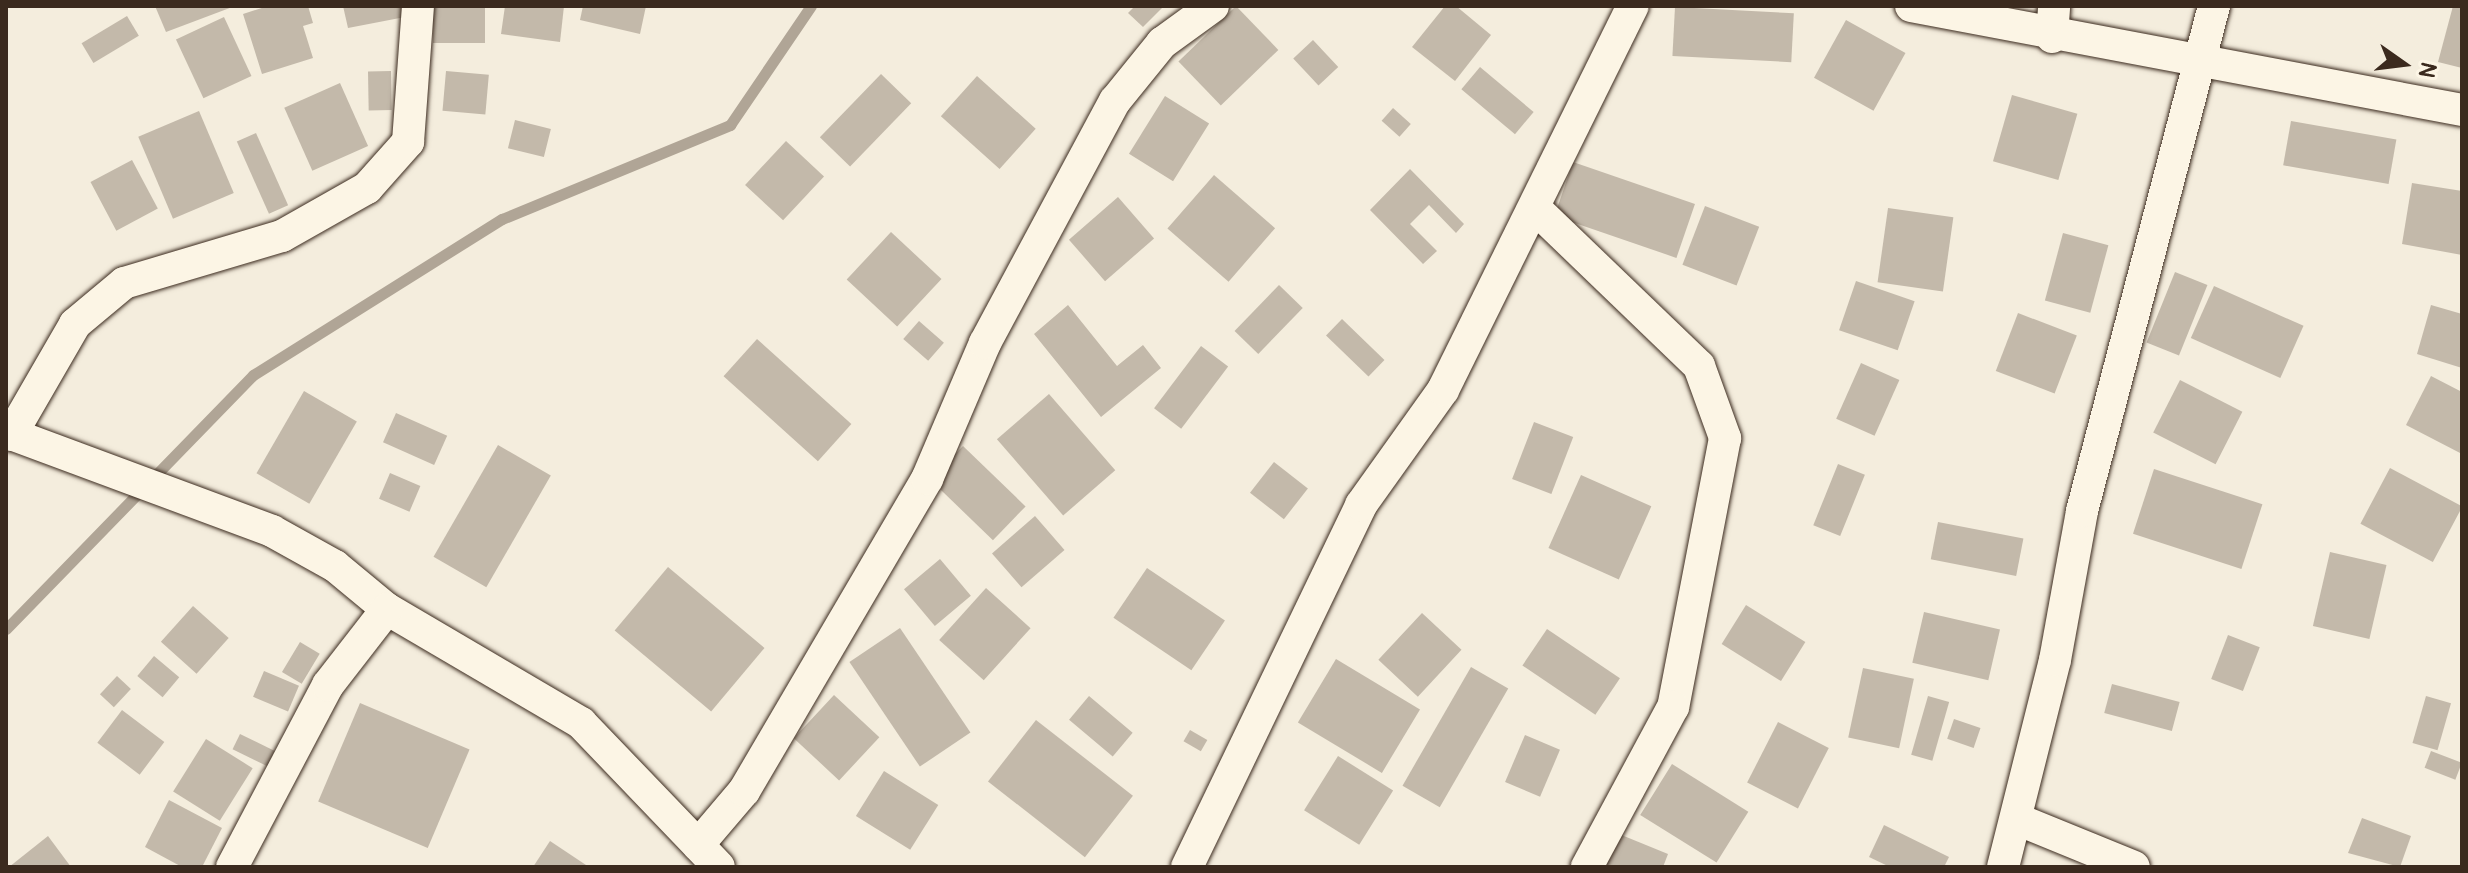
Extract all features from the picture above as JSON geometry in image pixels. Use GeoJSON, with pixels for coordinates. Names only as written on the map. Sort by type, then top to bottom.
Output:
{"type":"FeatureCollection","features":[{"type":"Feature","properties":{"kind":"street"},"geometry":{"type":"LineString","coordinates":[[418,6],[408,142],[367,188],[282,236],[124,283],[75,324],[9,434],[124,472],[167,492],[272,531],[335,566],[387,609],[581,723],[708,856],[927,479],[985,343],[1115,101],[1162,43],[1213,6]]}},
{"type":"Feature","properties":{"kind":"street"},"geometry":{"type":"LineString","coordinates":[[1187,867],[1361,505],[1443,390],[1537,210],[1633,6]]}},
{"type":"Feature","properties":{"kind":"street"},"geometry":{"type":"LineString","coordinates":[[1911,6],[2053,22],[2202,59],[2462,110]]}},
{"type":"Feature","properties":{"kind":"street"},"geometry":{"type":"LineString","coordinates":[[2003,867],[2019,820],[2082,511],[2214,6]]}},
{"type":"Feature","properties":{"kind":"street"},"geometry":{"type":"LineString","coordinates":[[1537,210],[1699,366],[1725,438],[1698,549],[1673,707],[1587,867]]}},
{"type":"Feature","properties":{"kind":"street"},"geometry":{"type":"LineString","coordinates":[[232,867],[328,685],[387,609]]}},
{"type":"Feature","properties":{"kind":"street"},"geometry":{"type":"LineString","coordinates":[[2019,820],[2134,867]]}},
{"type":"Feature","properties":{"kind":"building"},"geometry":{"type":"Polygon","coordinates":[[[155,6],[235,6],[166,32],[155,6]]]}},
{"type":"Feature","properties":{"kind":"building"},"geometry":{"type":"Polygon","coordinates":[[[268,6],[308,6],[313,23],[303,26],[313,58],[262,74],[243,14],[268,6]]]}},
{"type":"Feature","properties":{"kind":"building"},"geometry":{"type":"Polygon","coordinates":[[[343,6],[403,6],[405,17],[348,28],[343,6]]]}},
{"type":"Feature","properties":{"kind":"building"},"geometry":{"type":"Polygon","coordinates":[[[433,6],[485,6],[485,43],[433,43],[433,6]]]}},
{"type":"Feature","properties":{"kind":"building"},"geometry":{"type":"Polygon","coordinates":[[[505,6],[564,6],[560,42],[501,34],[505,6]]]}},
{"type":"Feature","properties":{"kind":"building"},"geometry":{"type":"Polygon","coordinates":[[[583,6],[646,6],[640,34],[580,20],[583,6]]]}},
{"type":"Feature","properties":{"kind":"building"},"geometry":{"type":"Polygon","coordinates":[[[1135,6],[1164,6],[1143,27],[1128,13],[1135,6]]]}},
{"type":"Feature","properties":{"kind":"building"},"geometry":{"type":"Polygon","coordinates":[[[1236,6],[1278,50],[1221,105],[1178,62],[1236,6]]]}},
{"type":"Feature","properties":{"kind":"building"},"geometry":{"type":"Polygon","coordinates":[[[1445,6],[1456,6],[1491,35],[1455,81],[1412,47],[1445,6]]]}},
{"type":"Feature","properties":{"kind":"building"},"geometry":{"type":"Polygon","coordinates":[[[2453,6],[2462,6],[2462,68],[2438,62],[2453,6]]]}},
{"type":"Feature","properties":{"kind":"building"},"geometry":{"type":"Polygon","coordinates":[[[1675,7],[1794,13],[1791,62],[1672,56],[1675,7]]]}},
{"type":"Feature","properties":{"kind":"building"},"geometry":{"type":"Polygon","coordinates":[[[127,16],[139,36],[93,63],[82,43],[127,16]]]}},
{"type":"Feature","properties":{"kind":"building"},"geometry":{"type":"Polygon","coordinates":[[[224,17],[251,76],[203,98],[176,39],[224,17]]]}},
{"type":"Feature","properties":{"kind":"building"},"geometry":{"type":"Polygon","coordinates":[[[1846,20],[1905,53],[1873,111],[1814,78],[1846,20]]]}},
{"type":"Feature","properties":{"kind":"building"},"geometry":{"type":"Polygon","coordinates":[[[1313,40],[1338,67],[1318,85],[1293,58],[1313,40]]]}},
{"type":"Feature","properties":{"kind":"building"},"geometry":{"type":"Polygon","coordinates":[[[1480,67],[1534,112],[1515,134],[1461,89],[1480,67]]]}},
{"type":"Feature","properties":{"kind":"building"},"geometry":{"type":"Polygon","coordinates":[[[368,71],[391,71],[392,110],[369,110],[368,71]]]}},
{"type":"Feature","properties":{"kind":"building"},"geometry":{"type":"Polygon","coordinates":[[[446,71],[489,75],[485,115],[443,111],[446,71]]]}},
{"type":"Feature","properties":{"kind":"building"},"geometry":{"type":"Polygon","coordinates":[[[881,74],[911,103],[850,166],[820,137],[881,74]]]}},
{"type":"Feature","properties":{"kind":"building"},"geometry":{"type":"Polygon","coordinates":[[[977,76],[1036,129],[1000,169],[941,116],[977,76]]]}},
{"type":"Feature","properties":{"kind":"building"},"geometry":{"type":"Polygon","coordinates":[[[340,83],[368,146],[312,171],[284,108],[340,83]]]}},
{"type":"Feature","properties":{"kind":"building"},"geometry":{"type":"Polygon","coordinates":[[[2012,95],[2077,114],[2058,180],[1993,161],[2012,95]]]}},
{"type":"Feature","properties":{"kind":"building"},"geometry":{"type":"Polygon","coordinates":[[[1165,96],[1209,124],[1173,181],[1129,154],[1165,96]]]}},
{"type":"Feature","properties":{"kind":"building"},"geometry":{"type":"Polygon","coordinates":[[[1393,108],[1411,124],[1399,137],[1382,121],[1393,108]]]}},
{"type":"Feature","properties":{"kind":"building"},"geometry":{"type":"Polygon","coordinates":[[[199,111],[234,193],[173,219],[138,137],[199,111]]]}},
{"type":"Feature","properties":{"kind":"building"},"geometry":{"type":"Polygon","coordinates":[[[515,120],[551,129],[544,157],[508,148],[515,120]]]}},
{"type":"Feature","properties":{"kind":"building"},"geometry":{"type":"Polygon","coordinates":[[[2291,121],[2396,140],[2389,184],[2283,165],[2291,121]]]}},
{"type":"Feature","properties":{"kind":"building"},"geometry":{"type":"Polygon","coordinates":[[[256,133],[288,205],[269,214],[237,142],[256,133]]]}},
{"type":"Feature","properties":{"kind":"building"},"geometry":{"type":"Polygon","coordinates":[[[786,141],[824,176],[783,220],[745,185],[786,141]]]}},
{"type":"Feature","properties":{"kind":"building"},"geometry":{"type":"Polygon","coordinates":[[[132,160],[158,209],[116,231],[91,182],[132,160]]]}},
{"type":"Feature","properties":{"kind":"building"},"geometry":{"type":"Polygon","coordinates":[[[1573,162],[1695,204],[1676,258],[1554,216],[1573,162]]]}},
{"type":"Feature","properties":{"kind":"building"},"geometry":{"type":"Polygon","coordinates":[[[1410,169],[1464,224],[1456,233],[1429,205],[1410,224],[1437,251],[1423,264],[1370,210],[1410,169]]]}},
{"type":"Feature","properties":{"kind":"building"},"geometry":{"type":"Polygon","coordinates":[[[1214,175],[1275,228],[1229,282],[1167,229],[1214,175]]]}},
{"type":"Feature","properties":{"kind":"building"},"geometry":{"type":"Polygon","coordinates":[[[2412,183],[2462,191],[2462,255],[2402,244],[2412,183]]]}},
{"type":"Feature","properties":{"kind":"building"},"geometry":{"type":"Polygon","coordinates":[[[1118,197],[1154,239],[1105,281],[1069,240],[1118,197]]]}},
{"type":"Feature","properties":{"kind":"building"},"geometry":{"type":"Polygon","coordinates":[[[1705,206],[1759,227],[1737,286],[1682,265],[1705,206]]]}},
{"type":"Feature","properties":{"kind":"building"},"geometry":{"type":"Polygon","coordinates":[[[1888,208],[1953,217],[1943,291],[1878,282],[1888,208]]]}},
{"type":"Feature","properties":{"kind":"building"},"geometry":{"type":"Polygon","coordinates":[[[891,232],[941,279],[897,327],[847,280],[891,232]]]}},
{"type":"Feature","properties":{"kind":"building"},"geometry":{"type":"Polygon","coordinates":[[[2063,233],[2108,245],[2090,313],[2045,301],[2063,233]]]}},
{"type":"Feature","properties":{"kind":"building"},"geometry":{"type":"Polygon","coordinates":[[[2175,272],[2207,285],[2179,356],[2147,342],[2175,272]]]}},
{"type":"Feature","properties":{"kind":"building"},"geometry":{"type":"Polygon","coordinates":[[[1856,281],[1915,301],[1898,350],[1839,330],[1856,281]]]}},
{"type":"Feature","properties":{"kind":"building"},"geometry":{"type":"Polygon","coordinates":[[[1279,285],[1303,308],[1258,354],[1235,331],[1279,285]]]}},
{"type":"Feature","properties":{"kind":"building"},"geometry":{"type":"Polygon","coordinates":[[[2214,286],[2304,326],[2280,378],[2191,338],[2214,286]]]}},
{"type":"Feature","properties":{"kind":"building"},"geometry":{"type":"Polygon","coordinates":[[[1068,305],[1117,366],[1143,345],[1161,368],[1101,417],[1034,334],[1068,305]]]}},
{"type":"Feature","properties":{"kind":"building"},"geometry":{"type":"Polygon","coordinates":[[[2431,305],[2462,314],[2462,368],[2417,354],[2431,305]]]}},
{"type":"Feature","properties":{"kind":"building"},"geometry":{"type":"Polygon","coordinates":[[[2018,313],[2077,336],[2055,393],[1996,371],[2018,313]]]}},
{"type":"Feature","properties":{"kind":"building"},"geometry":{"type":"Polygon","coordinates":[[[1342,319],[1384,360],[1368,377],[1326,336],[1342,319]]]}},
{"type":"Feature","properties":{"kind":"building"},"geometry":{"type":"Polygon","coordinates":[[[919,321],[944,343],[928,361],[903,339],[919,321]]]}},
{"type":"Feature","properties":{"kind":"building"},"geometry":{"type":"Polygon","coordinates":[[[757,339],[851,424],[818,461],[724,376],[757,339]]]}},
{"type":"Feature","properties":{"kind":"building"},"geometry":{"type":"Polygon","coordinates":[[[1201,346],[1228,366],[1181,429],[1154,408],[1201,346]]]}},
{"type":"Feature","properties":{"kind":"building"},"geometry":{"type":"Polygon","coordinates":[[[1861,363],[1899,380],[1875,436],[1836,419],[1861,363]]]}},
{"type":"Feature","properties":{"kind":"building"},"geometry":{"type":"Polygon","coordinates":[[[2431,376],[2462,392],[2462,454],[2406,425],[2431,376]]]}},
{"type":"Feature","properties":{"kind":"building"},"geometry":{"type":"Polygon","coordinates":[[[2180,380],[2242,412],[2216,464],[2153,433],[2180,380]]]}},
{"type":"Feature","properties":{"kind":"building"},"geometry":{"type":"Polygon","coordinates":[[[304,391],[357,422],[309,504],[256,473],[304,391]]]}},
{"type":"Feature","properties":{"kind":"building"},"geometry":{"type":"Polygon","coordinates":[[[1049,394],[1115,470],[1063,515],[997,439],[1049,394]]]}},
{"type":"Feature","properties":{"kind":"building"},"geometry":{"type":"Polygon","coordinates":[[[396,413],[447,436],[434,465],[383,442],[396,413]]]}},
{"type":"Feature","properties":{"kind":"building"},"geometry":{"type":"Polygon","coordinates":[[[1534,422],[1573,437],[1551,494],[1512,479],[1534,422]]]}},
{"type":"Feature","properties":{"kind":"building"},"geometry":{"type":"Polygon","coordinates":[[[498,445],[551,476],[486,587],[434,557],[498,445]]]}},
{"type":"Feature","properties":{"kind":"building"},"geometry":{"type":"Polygon","coordinates":[[[963,446],[1026,506],[993,540],[930,480],[963,446]]]}},
{"type":"Feature","properties":{"kind":"building"},"geometry":{"type":"Polygon","coordinates":[[[1274,462],[1308,488],[1284,519],[1250,493],[1274,462]]]}},
{"type":"Feature","properties":{"kind":"building"},"geometry":{"type":"Polygon","coordinates":[[[1838,464],[1865,475],[1840,536],[1813,525],[1838,464]]]}},
{"type":"Feature","properties":{"kind":"building"},"geometry":{"type":"Polygon","coordinates":[[[2390,468],[2462,506],[2433,562],[2360,524],[2390,468]]]}},
{"type":"Feature","properties":{"kind":"building"},"geometry":{"type":"Polygon","coordinates":[[[2154,469],[2262,504],[2241,569],[2133,534],[2154,469]]]}},
{"type":"Feature","properties":{"kind":"building"},"geometry":{"type":"Polygon","coordinates":[[[390,473],[420,486],[409,512],[379,499],[390,473]]]}},
{"type":"Feature","properties":{"kind":"building"},"geometry":{"type":"Polygon","coordinates":[[[1581,475],[1651,506],[1619,579],[1548,548],[1581,475]]]}},
{"type":"Feature","properties":{"kind":"building"},"geometry":{"type":"Polygon","coordinates":[[[1035,516],[1065,550],[1022,587],[992,553],[1035,516]]]}},
{"type":"Feature","properties":{"kind":"building"},"geometry":{"type":"Polygon","coordinates":[[[1938,522],[2023,539],[2016,576],[1931,559],[1938,522]]]}},
{"type":"Feature","properties":{"kind":"building"},"geometry":{"type":"Polygon","coordinates":[[[2330,552],[2387,565],[2369,639],[2313,626],[2330,552]]]}},
{"type":"Feature","properties":{"kind":"building"},"geometry":{"type":"Polygon","coordinates":[[[940,559],[971,596],[935,626],[904,589],[940,559]]]}},
{"type":"Feature","properties":{"kind":"building"},"geometry":{"type":"Polygon","coordinates":[[[668,567],[765,648],[711,712],[615,631],[668,567]]]}},
{"type":"Feature","properties":{"kind":"building"},"geometry":{"type":"Polygon","coordinates":[[[1147,568],[1225,621],[1191,670],[1113,618],[1147,568]]]}},
{"type":"Feature","properties":{"kind":"building"},"geometry":{"type":"Polygon","coordinates":[[[986,588],[1031,628],[984,680],[939,640],[986,588]]]}},
{"type":"Feature","properties":{"kind":"building"},"geometry":{"type":"Polygon","coordinates":[[[1746,605],[1805,642],[1781,681],[1722,644],[1746,605]]]}},
{"type":"Feature","properties":{"kind":"building"},"geometry":{"type":"Polygon","coordinates":[[[193,606],[229,638],[197,674],[161,642],[193,606]]]}},
{"type":"Feature","properties":{"kind":"building"},"geometry":{"type":"Polygon","coordinates":[[[1924,612],[2000,630],[1988,680],[1912,663],[1924,612]]]}},
{"type":"Feature","properties":{"kind":"building"},"geometry":{"type":"Polygon","coordinates":[[[1422,613],[1461,650],[1418,697],[1378,660],[1422,613]]]}},
{"type":"Feature","properties":{"kind":"building"},"geometry":{"type":"Polygon","coordinates":[[[900,628],[970,732],[920,767],[849,662],[900,628]]]}},
{"type":"Feature","properties":{"kind":"building"},"geometry":{"type":"Polygon","coordinates":[[[1547,629],[1620,678],[1595,715],[1522,665],[1547,629]]]}},
{"type":"Feature","properties":{"kind":"building"},"geometry":{"type":"Polygon","coordinates":[[[2228,635],[2260,647],[2243,691],[2211,679],[2228,635]]]}},
{"type":"Feature","properties":{"kind":"building"},"geometry":{"type":"Polygon","coordinates":[[[300,642],[320,654],[302,684],[282,672],[300,642]]]}},
{"type":"Feature","properties":{"kind":"building"},"geometry":{"type":"Polygon","coordinates":[[[154,656],[179,677],[163,697],[137,676],[154,656]]]}},
{"type":"Feature","properties":{"kind":"building"},"geometry":{"type":"Polygon","coordinates":[[[1336,659],[1420,709],[1382,773],[1298,722],[1336,659]]]}},
{"type":"Feature","properties":{"kind":"building"},"geometry":{"type":"Polygon","coordinates":[[[1471,667],[1508,689],[1440,807],[1402,786],[1471,667]]]}},
{"type":"Feature","properties":{"kind":"building"},"geometry":{"type":"Polygon","coordinates":[[[1863,668],[1914,679],[1899,748],[1848,737],[1863,668]]]}},
{"type":"Feature","properties":{"kind":"building"},"geometry":{"type":"Polygon","coordinates":[[[264,671],[299,686],[288,712],[253,697],[264,671]]]}},
{"type":"Feature","properties":{"kind":"building"},"geometry":{"type":"Polygon","coordinates":[[[117,676],[131,689],[114,707],[100,694],[117,676]]]}},
{"type":"Feature","properties":{"kind":"building"},"geometry":{"type":"Polygon","coordinates":[[[2112,684],[2180,702],[2172,731],[2104,713],[2112,684]]]}},
{"type":"Feature","properties":{"kind":"building"},"geometry":{"type":"Polygon","coordinates":[[[834,695],[879,737],[839,780],[794,738],[834,695]]]}},
{"type":"Feature","properties":{"kind":"building"},"geometry":{"type":"Polygon","coordinates":[[[1089,696],[1133,733],[1113,756],[1069,720],[1089,696]]]}},
{"type":"Feature","properties":{"kind":"building"},"geometry":{"type":"Polygon","coordinates":[[[1928,696],[1949,702],[1932,761],[1911,755],[1928,696]]]}},
{"type":"Feature","properties":{"kind":"building"},"geometry":{"type":"Polygon","coordinates":[[[2426,696],[2451,703],[2437,750],[2412,743],[2426,696]]]}},
{"type":"Feature","properties":{"kind":"building"},"geometry":{"type":"Polygon","coordinates":[[[360,703],[470,749],[428,848],[318,801],[360,703]]]}},
{"type":"Feature","properties":{"kind":"building"},"geometry":{"type":"Polygon","coordinates":[[[122,710],[164,742],[140,775],[97,743],[122,710]]]}},
{"type":"Feature","properties":{"kind":"building"},"geometry":{"type":"Polygon","coordinates":[[[1954,719],[1980,728],[1974,748],[1947,739],[1954,719]]]}},
{"type":"Feature","properties":{"kind":"building"},"geometry":{"type":"Polygon","coordinates":[[[1036,720],[1133,796],[1085,857],[988,781],[1036,720]]]}},
{"type":"Feature","properties":{"kind":"building"},"geometry":{"type":"Polygon","coordinates":[[[1778,722],[1829,748],[1798,808],[1747,783],[1778,722]]]}},
{"type":"Feature","properties":{"kind":"building"},"geometry":{"type":"Polygon","coordinates":[[[1190,730],[1207,740],[1201,751],[1184,741],[1190,730]]]}},
{"type":"Feature","properties":{"kind":"building"},"geometry":{"type":"Polygon","coordinates":[[[240,734],[277,752],[269,767],[233,749],[240,734]]]}},
{"type":"Feature","properties":{"kind":"building"},"geometry":{"type":"Polygon","coordinates":[[[1525,735],[1560,750],[1540,797],[1505,782],[1525,735]]]}},
{"type":"Feature","properties":{"kind":"building"},"geometry":{"type":"Polygon","coordinates":[[[206,739],[253,768],[220,821],[173,792],[206,739]]]}},
{"type":"Feature","properties":{"kind":"building"},"geometry":{"type":"Polygon","coordinates":[[[2431,751],[2462,763],[2455,780],[2425,768],[2431,751]]]}},
{"type":"Feature","properties":{"kind":"building"},"geometry":{"type":"Polygon","coordinates":[[[1338,756],[1393,790],[1359,845],[1304,810],[1338,756]]]}},
{"type":"Feature","properties":{"kind":"building"},"geometry":{"type":"Polygon","coordinates":[[[1672,764],[1748,812],[1717,863],[1640,815],[1672,764]]]}},
{"type":"Feature","properties":{"kind":"building"},"geometry":{"type":"Polygon","coordinates":[[[884,771],[938,805],[910,850],[856,816],[884,771]]]}},
{"type":"Feature","properties":{"kind":"building"},"geometry":{"type":"Polygon","coordinates":[[[169,800],[222,828],[202,867],[182,867],[145,847],[169,800]]]}},
{"type":"Feature","properties":{"kind":"building"},"geometry":{"type":"Polygon","coordinates":[[[2362,818],[2411,836],[2400,867],[2348,853],[2362,818]]]}},
{"type":"Feature","properties":{"kind":"building"},"geometry":{"type":"Polygon","coordinates":[[[1884,825],[1949,857],[1944,867],[1890,867],[1869,857],[1884,825]]]}},
{"type":"Feature","properties":{"kind":"building"},"geometry":{"type":"Polygon","coordinates":[[[1619,834],[1668,854],[1663,867],[1606,867],[1619,834]]]}},
{"type":"Feature","properties":{"kind":"building"},"geometry":{"type":"Polygon","coordinates":[[[48,836],[71,867],[9,867],[48,836]]]}},
{"type":"Feature","properties":{"kind":"building"},"geometry":{"type":"Polygon","coordinates":[[[550,841],[589,867],[533,867],[550,841]]]}},
{"type":"Feature","properties":{"kind":"waterway"},"geometry":{"type":"LineString","coordinates":[[6,629],[253,375],[502,219],[730,125],[811,6]]}}]}
